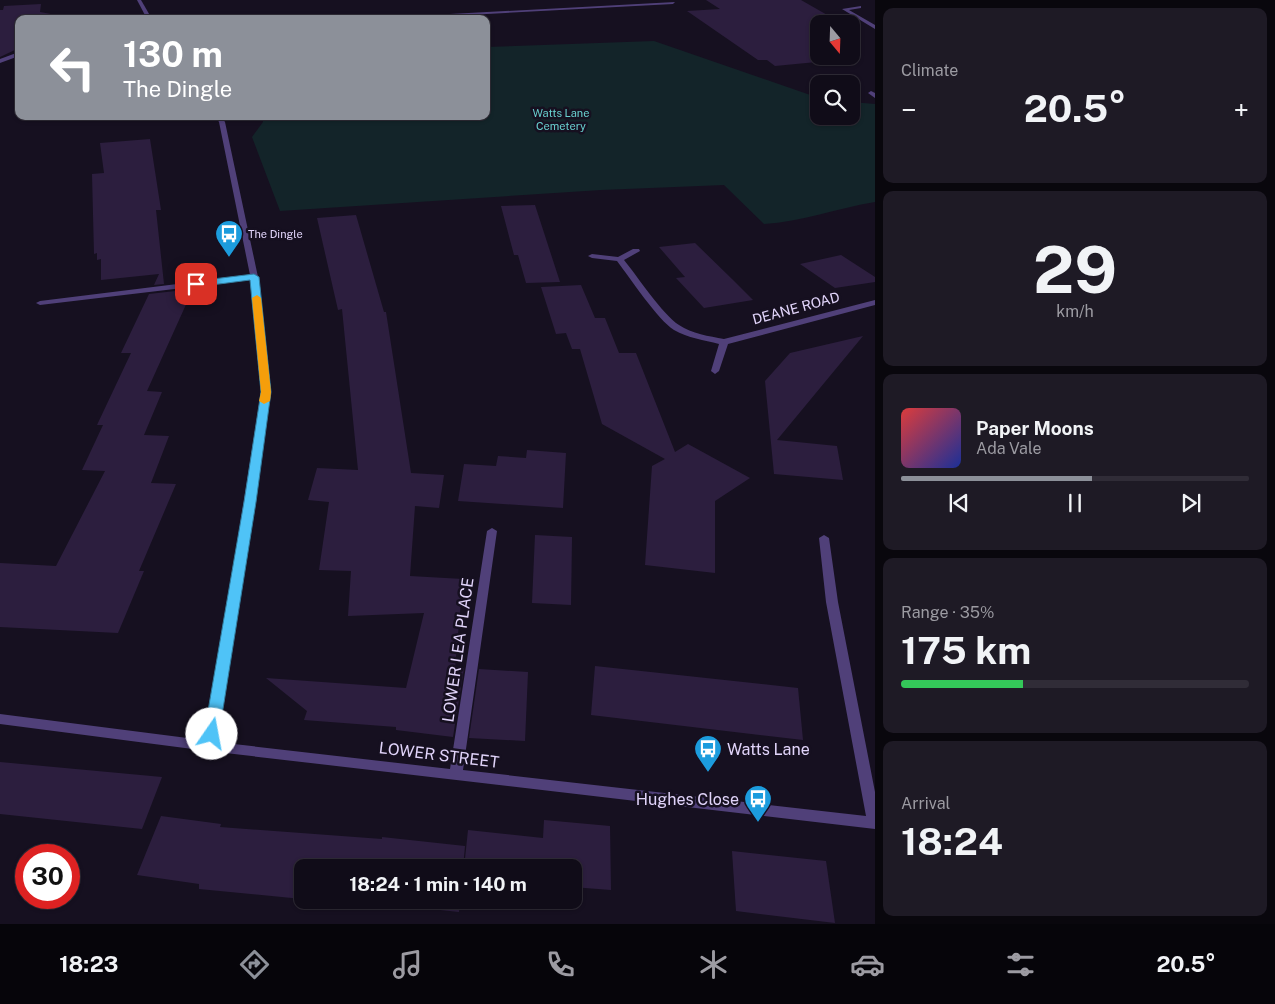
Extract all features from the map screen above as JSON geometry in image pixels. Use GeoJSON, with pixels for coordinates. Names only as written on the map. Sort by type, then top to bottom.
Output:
{"type":"FeatureCollection","features":[{"type":"Feature","properties":{"kind":"street"},"geometry":{"type":"LineString","coordinates":[[139,0],[148,15]]}},
{"type":"Feature","properties":{"kind":"street"},"geometry":{"type":"LineString","coordinates":[[438,15],[673,3]]}},
{"type":"Feature","properties":{"kind":"street"},"geometry":{"type":"LineString","coordinates":[[859,7],[844,9],[875,27]]}},
{"type":"Feature","properties":{"kind":"street"},"geometry":{"type":"LineString","coordinates":[[0,61],[15,55]]}},
{"type":"Feature","properties":{"kind":"street"},"geometry":{"type":"LineString","coordinates":[[208,746],[215,722],[266,392],[254,277],[221,120]]}},
{"type":"Feature","properties":{"kind":"street"},"geometry":{"type":"LineString","coordinates":[[592,256],[619,259],[636,250]]}},
{"type":"Feature","properties":{"kind":"street","name":"DEANE ROAD"},"geometry":{"type":"LineString","coordinates":[[619,259],[666,319],[677,328],[697,336],[724,342],[875,302]]}},
{"type":"Feature","properties":{"kind":"street"},"geometry":{"type":"LineString","coordinates":[[40,303],[254,277]]}},
{"type":"Feature","properties":{"kind":"street"},"geometry":{"type":"LineString","coordinates":[[715,371],[724,342]]}},
{"type":"Feature","properties":{"kind":"street","name":"LOWER LEA PLACE"},"geometry":{"type":"LineString","coordinates":[[456,774],[492,531]]}},
{"type":"Feature","properties":{"kind":"street"},"geometry":{"type":"LineString","coordinates":[[824,538],[832,602],[875,823]]}},
{"type":"Feature","properties":{"kind":"street","name":"LOWER STREET"},"geometry":{"type":"LineString","coordinates":[[0,719],[208,746],[875,823]]}},
{"type":"Feature","properties":{"kind":"green space","name":"Watts Lane Cemetery"},"geometry":{"type":"Polygon","coordinates":[[[654,41],[810,95],[810,125],[860,125],[860,103],[875,104],[875,202],[792,221],[764,224],[724,185],[601,190],[280,211],[252,137],[263,120],[490,120],[490,47],[654,41]]]}},
{"type":"Feature","properties":{"kind":"building"},"geometry":{"type":"Polygon","coordinates":[[[706,0],[801,0],[827,15],[810,15],[810,63],[775,66],[767,60],[758,60],[687,11],[720,9],[706,0]]]}},
{"type":"Feature","properties":{"kind":"building"},"geometry":{"type":"Polygon","coordinates":[[[41,4],[40,12],[56,15],[15,15],[15,50],[0,57],[0,10],[3,10],[4,6],[41,4]]]}},
{"type":"Feature","properties":{"kind":"building"},"geometry":{"type":"Polygon","coordinates":[[[150,139],[161,210],[156,210],[164,284],[154,285],[159,274],[101,280],[101,259],[97,260],[97,253],[94,254],[92,174],[104,173],[100,143],[150,139]]]}},
{"type":"Feature","properties":{"kind":"building"},"geometry":{"type":"Polygon","coordinates":[[[535,205],[560,282],[526,283],[518,255],[514,255],[501,206],[535,205]]]}},
{"type":"Feature","properties":{"kind":"building"},"geometry":{"type":"Polygon","coordinates":[[[356,215],[384,312],[386,312],[411,473],[444,475],[439,508],[415,506],[410,576],[463,579],[455,668],[464,668],[453,737],[396,730],[396,727],[304,720],[307,711],[266,678],[406,688],[424,613],[348,616],[351,571],[319,570],[329,502],[308,500],[317,468],[358,470],[342,309],[338,310],[317,218],[356,215]]]}},
{"type":"Feature","properties":{"kind":"building"},"geometry":{"type":"Polygon","coordinates":[[[695,243],[753,300],[704,308],[676,278],[685,277],[659,247],[695,243]]]}},
{"type":"Feature","properties":{"kind":"building"},"geometry":{"type":"Polygon","coordinates":[[[841,255],[875,277],[875,282],[835,288],[800,264],[841,255]]]}},
{"type":"Feature","properties":{"kind":"building"},"geometry":{"type":"Polygon","coordinates":[[[581,285],[595,318],[605,318],[619,353],[636,353],[675,452],[688,444],[750,478],[715,501],[715,573],[645,565],[652,466],[665,459],[602,424],[580,349],[572,349],[566,333],[556,334],[541,287],[581,285]]]}},
{"type":"Feature","properties":{"kind":"building"},"geometry":{"type":"Polygon","coordinates":[[[193,289],[147,391],[162,392],[144,435],[169,436],[151,483],[176,484],[139,571],[144,571],[118,633],[0,627],[0,563],[56,566],[105,471],[82,470],[103,425],[97,425],[131,353],[121,353],[149,294],[193,289]]]}},
{"type":"Feature","properties":{"kind":"building"},"geometry":{"type":"Polygon","coordinates":[[[863,336],[777,440],[837,446],[843,480],[774,474],[765,381],[790,353],[863,336]]]}},
{"type":"Feature","properties":{"kind":"building"},"geometry":{"type":"Polygon","coordinates":[[[527,450],[566,453],[563,508],[458,501],[464,464],[496,466],[498,456],[526,458],[527,450]]]}},
{"type":"Feature","properties":{"kind":"building"},"geometry":{"type":"Polygon","coordinates":[[[535,535],[572,537],[571,605],[532,603],[535,535]]]}},
{"type":"Feature","properties":{"kind":"building"},"geometry":{"type":"Polygon","coordinates":[[[595,666],[798,688],[803,740],[591,715],[595,666]]]}},
{"type":"Feature","properties":{"kind":"building"},"geometry":{"type":"Polygon","coordinates":[[[479,669],[528,672],[525,741],[469,738],[479,669]]]}},
{"type":"Feature","properties":{"kind":"building"},"geometry":{"type":"Polygon","coordinates":[[[0,762],[162,777],[142,829],[0,814],[0,762]]]}},
{"type":"Feature","properties":{"kind":"building"},"geometry":{"type":"Polygon","coordinates":[[[161,816],[221,824],[220,827],[382,839],[382,837],[465,846],[464,859],[294,859],[294,898],[199,889],[199,884],[137,875],[161,816]]]}},
{"type":"Feature","properties":{"kind":"building"},"geometry":{"type":"Polygon","coordinates":[[[544,820],[610,826],[611,890],[582,888],[582,859],[465,859],[468,830],[543,838],[544,820]]]}},
{"type":"Feature","properties":{"kind":"building"},"geometry":{"type":"Polygon","coordinates":[[[732,851],[826,861],[835,923],[736,911],[732,851]]]}},
{"type":"Feature","properties":{"kind":"building"},"geometry":{"type":"Polygon","coordinates":[[[431,909],[459,909],[459,912],[431,909]]]}},
{"type":"Feature","properties":{"kind":"slow traffic"},"geometry":{"type":"LineString","coordinates":[[257,298],[266,392],[264,401]]}},
{"type":"Feature","properties":{"kind":"place","name":"The Dingle"},"geometry":{"type":"Point","coordinates":[229,258]}},
{"type":"Feature","properties":{"kind":"place","name":"Watts Lane"},"geometry":{"type":"Point","coordinates":[708,773]}},
{"type":"Feature","properties":{"kind":"place","name":"Hughes Close"},"geometry":{"type":"Point","coordinates":[758,823]}},
{"type":"Feature","properties":{"kind":"route"},"geometry":{"type":"LineString","coordinates":[[196,284],[254,277],[266,392],[212,734]]}}]}
